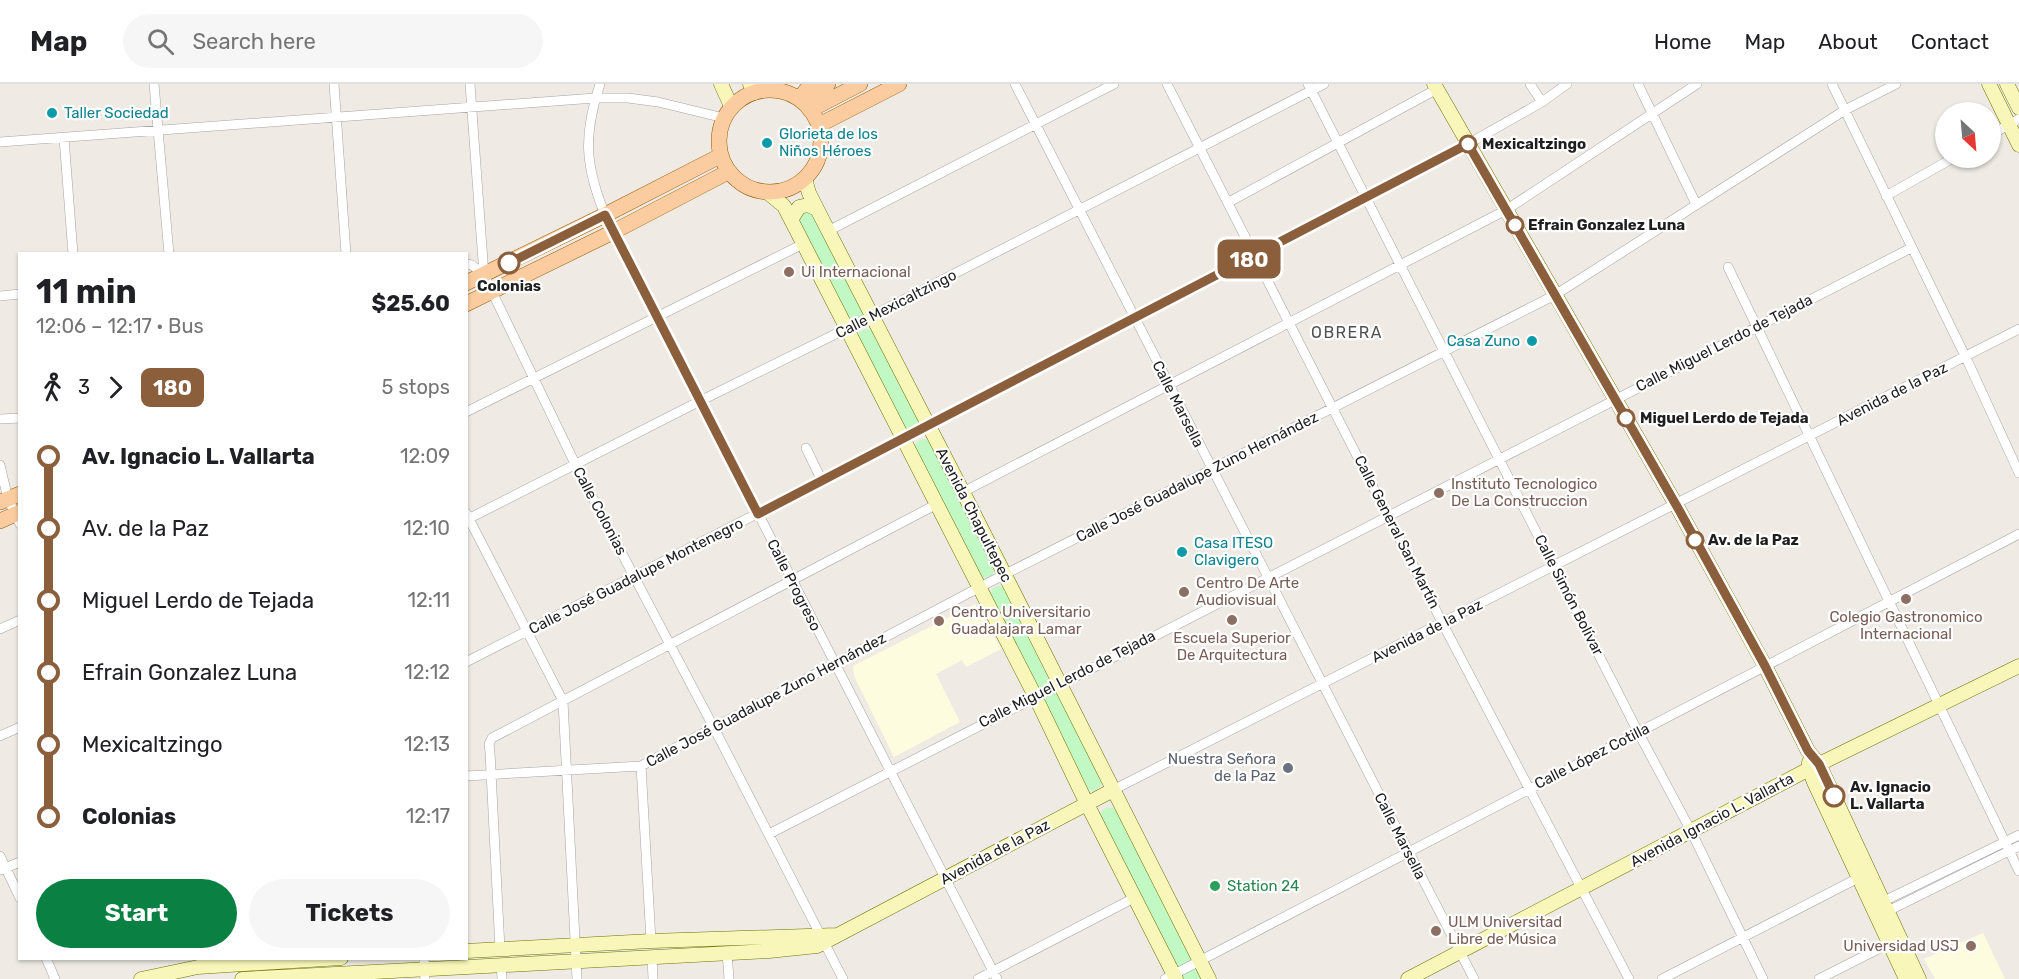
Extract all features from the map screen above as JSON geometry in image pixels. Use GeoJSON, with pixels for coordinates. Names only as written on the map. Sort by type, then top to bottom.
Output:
{"type":"FeatureCollection","features":[{"type":"Feature","properties":{"kind":"main road"},"geometry":{"type":"LineString","coordinates":[[806,105],[811,84]]}},
{"type":"Feature","properties":{"kind":"main road"},"geometry":{"type":"LineString","coordinates":[[806,105],[828,84]]}},
{"type":"Feature","properties":{"kind":"main road"},"geometry":{"type":"LineString","coordinates":[[806,105],[860,84]]}},
{"type":"Feature","properties":{"kind":"main road"},"geometry":{"type":"LineString","coordinates":[[819,125],[899,84]]}},
{"type":"Feature","properties":{"kind":"main road"},"geometry":{"type":"LineString","coordinates":[[752,88],[779,91],[806,105],[819,125],[822,139],[815,167],[805,179],[788,190],[768,193],[745,187],[728,172],[720,156],[718,143],[727,112],[752,88]]}},
{"type":"Feature","properties":{"kind":"main road"},"geometry":{"type":"LineString","coordinates":[[468,282],[720,156]]}},
{"type":"Feature","properties":{"kind":"main road"},"geometry":{"type":"LineString","coordinates":[[468,303],[613,232],[728,172]]}},
{"type":"Feature","properties":{"kind":"main road"},"geometry":{"type":"LineString","coordinates":[[0,521],[18,517]]}},
{"type":"Feature","properties":{"kind":"street"},"geometry":{"type":"LineString","coordinates":[[154,84],[169,252]]}},
{"type":"Feature","properties":{"kind":"street"},"geometry":{"type":"LineString","coordinates":[[334,84],[346,252]]}},
{"type":"Feature","properties":{"kind":"street","name":"Calle Colonias"},"geometry":{"type":"LineString","coordinates":[[470,84],[484,275],[491,292],[575,464],[843,979]]}},
{"type":"Feature","properties":{"kind":"street","name":"Calle Progreso"},"geometry":{"type":"LineString","coordinates":[[600,84],[595,98],[588,138],[588,158],[596,192],[605,215],[995,975]]}},
{"type":"Feature","properties":{"kind":"street"},"geometry":{"type":"LineString","coordinates":[[0,142],[595,98],[628,98],[727,112],[721,84]]}},
{"type":"Feature","properties":{"kind":"street","name":"Calle Marsella"},"geometry":{"type":"LineString","coordinates":[[1015,84],[1474,979]]}},
{"type":"Feature","properties":{"kind":"street"},"geometry":{"type":"LineString","coordinates":[[828,231],[1114,84]]}},
{"type":"Feature","properties":{"kind":"street","name":"Calle General San Martín"},"geometry":{"type":"LineString","coordinates":[[1167,84],[1528,789],[1629,979]]}},
{"type":"Feature","properties":{"kind":"street","name":"Calle Mexicaltzingo"},"geometry":{"type":"LineString","coordinates":[[468,518],[847,329],[1200,148],[1310,87],[1324,84]]}},
{"type":"Feature","properties":{"kind":"street"},"geometry":{"type":"LineString","coordinates":[[1530,84],[1542,102]]}},
{"type":"Feature","properties":{"kind":"street","name":"Calle José Guadalupe Montenegro"},"geometry":{"type":"LineString","coordinates":[[468,661],[1135,319],[1468,144],[1542,102],[1567,84]]}},
{"type":"Feature","properties":{"kind":"street"},"geometry":{"type":"LineString","coordinates":[[1638,84],[1696,204]]}},
{"type":"Feature","properties":{"kind":"street"},"geometry":{"type":"LineString","coordinates":[[963,492],[1506,210],[1696,84]]}},
{"type":"Feature","properties":{"kind":"street"},"geometry":{"type":"LineString","coordinates":[[1832,84],[2019,473]]}},
{"type":"Feature","properties":{"kind":"street","name":"Calle José Guadalupe Zuno Hernández"},"geometry":{"type":"LineString","coordinates":[[468,776],[641,766],[980,587],[1555,295],[1845,110],[1896,84]]}},
{"type":"Feature","properties":{"kind":"street"},"geometry":{"type":"LineString","coordinates":[[1989,84],[2014,122],[2019,145]]}},
{"type":"Feature","properties":{"kind":"street"},"geometry":{"type":"LineString","coordinates":[[2007,84],[2019,108]]}},
{"type":"Feature","properties":{"kind":"street","name":"Calle Simón Bolívar"},"geometry":{"type":"LineString","coordinates":[[1310,87],[1638,732],[1691,831],[1763,979]]}},
{"type":"Feature","properties":{"kind":"street"},"geometry":{"type":"LineString","coordinates":[[1228,202],[1338,143],[1435,87],[1676,505],[1765,666],[1808,751],[1894,940],[1906,979]]}},
{"type":"Feature","properties":{"kind":"street"},"geometry":{"type":"LineString","coordinates":[[64,138],[73,252]]}},
{"type":"Feature","properties":{"kind":"street"},"geometry":{"type":"LineString","coordinates":[[1887,196],[1936,168]]}},
{"type":"Feature","properties":{"kind":"street","name":"Avenida Chapultepec"},"geometry":{"type":"LineString","coordinates":[[805,179],[828,231],[963,492],[1209,979]]}},
{"type":"Feature","properties":{"kind":"street","name":"Avenida Chapultepec"},"geometry":{"type":"LineString","coordinates":[[768,193],[784,206],[980,587],[1134,898],[1171,978]]}},
{"type":"Feature","properties":{"kind":"street"},"geometry":{"type":"LineString","coordinates":[[790,220],[799,207],[808,205],[817,209]]}},
{"type":"Feature","properties":{"kind":"street"},"geometry":{"type":"LineString","coordinates":[[468,411],[803,244]]}},
{"type":"Feature","properties":{"kind":"street","name":"Calle Miguel Lerdo de Tejada"},"geometry":{"type":"LineString","coordinates":[[769,834],[1911,248]]}},
{"type":"Feature","properties":{"kind":"street"},"geometry":{"type":"LineString","coordinates":[[468,264],[484,275]]}},
{"type":"Feature","properties":{"kind":"street"},"geometry":{"type":"LineString","coordinates":[[1728,267],[2019,871]]}},
{"type":"Feature","properties":{"kind":"street"},"geometry":{"type":"LineString","coordinates":[[0,296],[18,294]]}},
{"type":"Feature","properties":{"kind":"street","name":"Avenida de la Paz"},"geometry":{"type":"LineString","coordinates":[[242,979],[351,976],[424,969],[501,972],[576,961],[769,951],[837,935],[1113,790],[2019,329]]}},
{"type":"Feature","properties":{"kind":"street"},"geometry":{"type":"LineString","coordinates":[[0,419],[18,418]]}},
{"type":"Feature","properties":{"kind":"street"},"geometry":{"type":"LineString","coordinates":[[806,448],[822,481]]}},
{"type":"Feature","properties":{"kind":"street"},"geometry":{"type":"LineString","coordinates":[[0,465],[9,498],[18,517]]}},
{"type":"Feature","properties":{"kind":"street"},"geometry":{"type":"LineString","coordinates":[[500,949],[489,744],[492,738],[937,504]]}},
{"type":"Feature","properties":{"kind":"street"},"geometry":{"type":"LineString","coordinates":[[468,520],[563,700],[577,979]]}},
{"type":"Feature","properties":{"kind":"street","name":"Calle López Cotilla"},"geometry":{"type":"LineString","coordinates":[[1171,978],[1199,960],[2019,534]]}},
{"type":"Feature","properties":{"kind":"street"},"geometry":{"type":"LineString","coordinates":[[0,629],[18,621]]}},
{"type":"Feature","properties":{"kind":"street","name":"Avenida Ignacio L. Vallarta"},"geometry":{"type":"LineString","coordinates":[[1408,979],[1814,766],[2019,666]]}},
{"type":"Feature","properties":{"kind":"street"},"geometry":{"type":"LineString","coordinates":[[0,736],[18,728]]}},
{"type":"Feature","properties":{"kind":"street"},"geometry":{"type":"LineString","coordinates":[[641,766],[651,941]]}},
{"type":"Feature","properties":{"kind":"street"},"geometry":{"type":"LineString","coordinates":[[1880,909],[2007,846],[2019,835]]}},
{"type":"Feature","properties":{"kind":"street"},"geometry":{"type":"LineString","coordinates":[[2007,846],[2019,846]]}},
{"type":"Feature","properties":{"kind":"street"},"geometry":{"type":"LineString","coordinates":[[0,856],[3,869],[18,895]]}},
{"type":"Feature","properties":{"kind":"street"},"geometry":{"type":"LineString","coordinates":[[3,869],[18,863]]}},
{"type":"Feature","properties":{"kind":"street"},"geometry":{"type":"LineString","coordinates":[[1662,979],[1864,875]]}},
{"type":"Feature","properties":{"kind":"street"},"geometry":{"type":"LineString","coordinates":[[978,979],[995,975],[1134,898]]}},
{"type":"Feature","properties":{"kind":"street"},"geometry":{"type":"LineString","coordinates":[[468,951],[651,941],[822,939]]}},
{"type":"Feature","properties":{"kind":"street"},"geometry":{"type":"LineString","coordinates":[[1819,979],[1894,940]]}},
{"type":"Feature","properties":{"kind":"street"},"geometry":{"type":"LineString","coordinates":[[1894,940],[1919,979]]}},
{"type":"Feature","properties":{"kind":"street"},"geometry":{"type":"LineString","coordinates":[[728,953],[729,979]]}},
{"type":"Feature","properties":{"kind":"street"},"geometry":{"type":"LineString","coordinates":[[652,957],[653,979]]}},
{"type":"Feature","properties":{"kind":"street"},"geometry":{"type":"LineString","coordinates":[[47,960],[55,979]]}},
{"type":"Feature","properties":{"kind":"street"},"geometry":{"type":"LineString","coordinates":[[141,979],[197,963],[296,960]]}},
{"type":"Feature","properties":{"kind":"shaded area"},"geometry":{"type":"Polygon","coordinates":[[[975,604],[1001,649],[966,667],[962,660],[936,674],[960,722],[894,757],[854,676],[853,666],[975,604]]]}},
{"type":"Feature","properties":{"kind":"shaded area","name":"Universidad USJ"},"geometry":{"type":"Polygon","coordinates":[[[1983,933],[2005,979],[1935,979],[1924,959],[1983,933]]]}},
{"type":"Feature","properties":{"kind":"green space"},"geometry":{"type":"Polygon","coordinates":[[[809,207],[863,312],[857,319],[848,319],[795,214],[809,207]]]}},
{"type":"Feature","properties":{"kind":"green space"},"geometry":{"type":"Polygon","coordinates":[[[872,330],[920,421],[917,428],[911,431],[905,430],[858,337],[860,331],[872,330]]]}},
{"type":"Feature","properties":{"kind":"green space"},"geometry":{"type":"Polygon","coordinates":[[[925,439],[931,442],[995,567],[989,577],[978,576],[914,447],[919,440],[925,439]]]}},
{"type":"Feature","properties":{"kind":"green space"},"geometry":{"type":"Polygon","coordinates":[[[998,586],[1004,587],[1051,681],[1045,688],[1037,688],[989,598],[992,589],[998,586]]]}},
{"type":"Feature","properties":{"kind":"green space"},"geometry":{"type":"Polygon","coordinates":[[[1054,693],[1060,695],[1103,782],[1097,790],[1091,791],[1086,788],[1044,701],[1048,695],[1054,693]]]}},
{"type":"Feature","properties":{"kind":"green space"},"geometry":{"type":"Polygon","coordinates":[[[1107,807],[1117,809],[1202,979],[1182,979],[1100,816],[1107,807]]]}},
{"type":"Feature","properties":{"kind":"bus line","name":"180"},"geometry":{"type":"LineString","coordinates":[[509,263],[605,215],[758,514],[1468,144],[1679,510],[1765,666],[1808,751],[1819,764],[1834,796]]}},
{"type":"Feature","properties":{"kind":"place","name":"Taller Sociedad"},"geometry":{"type":"Point","coordinates":[52,113]}},
{"type":"Feature","properties":{"kind":"place","name":"Glorieta de los Niños Héroes"},"geometry":{"type":"Point","coordinates":[767,143]}},
{"type":"Feature","properties":{"kind":"place","name":"Mexicaltzingo"},"geometry":{"type":"Point","coordinates":[1468,144]}},
{"type":"Feature","properties":{"kind":"place","name":"Efrain Gonzalez Luna"},"geometry":{"type":"Point","coordinates":[1515,225]}},
{"type":"Feature","properties":{"kind":"place","name":"Colonias"},"geometry":{"type":"Point","coordinates":[509,263]}},
{"type":"Feature","properties":{"kind":"place","name":"Ui Internacional"},"geometry":{"type":"Point","coordinates":[789,272]}},
{"type":"Feature","properties":{"kind":"place","name":"Casa Zuno"},"geometry":{"type":"Point","coordinates":[1532,341]}},
{"type":"Feature","properties":{"kind":"place","name":"Miguel Lerdo de Tejada"},"geometry":{"type":"Point","coordinates":[1626,418]}},
{"type":"Feature","properties":{"kind":"place","name":"Instituto Tecnologico De La Construccion"},"geometry":{"type":"Point","coordinates":[1439,493]}},
{"type":"Feature","properties":{"kind":"place","name":"Av. de la Paz"},"geometry":{"type":"Point","coordinates":[1695,540]}},
{"type":"Feature","properties":{"kind":"place","name":"Casa ITESO Clavigero"},"geometry":{"type":"Point","coordinates":[1182,552]}},
{"type":"Feature","properties":{"kind":"place","name":"Centro De Arte Audiovisual"},"geometry":{"type":"Point","coordinates":[1184,592]}},
{"type":"Feature","properties":{"kind":"place","name":"Colegio Gastronomico Internacional"},"geometry":{"type":"Point","coordinates":[1906,599]}},
{"type":"Feature","properties":{"kind":"place","name":"Escuela Superior De Arquitectura"},"geometry":{"type":"Point","coordinates":[1232,620]}},
{"type":"Feature","properties":{"kind":"place","name":"Centro Universitario Guadalajara Lamar"},"geometry":{"type":"Point","coordinates":[939,621]}},
{"type":"Feature","properties":{"kind":"place","name":"Nuestra Señora de la Paz"},"geometry":{"type":"Point","coordinates":[1288,768]}},
{"type":"Feature","properties":{"kind":"place","name":"Av. Ignacio L. Vallarta"},"geometry":{"type":"Point","coordinates":[1834,796]}},
{"type":"Feature","properties":{"kind":"place","name":"Station 24"},"geometry":{"type":"Point","coordinates":[1215,886]}},
{"type":"Feature","properties":{"kind":"place","name":"ULM Universitad Libre de Música"},"geometry":{"type":"Point","coordinates":[1436,931]}},
{"type":"Feature","properties":{"kind":"place","name":"Universidad USJ"},"geometry":{"type":"Point","coordinates":[1971,946]}},
{"type":"Feature","properties":{"kind":"district","name":"OBRERA"},"geometry":{"type":"Point","coordinates":[1347,332]}}]}
